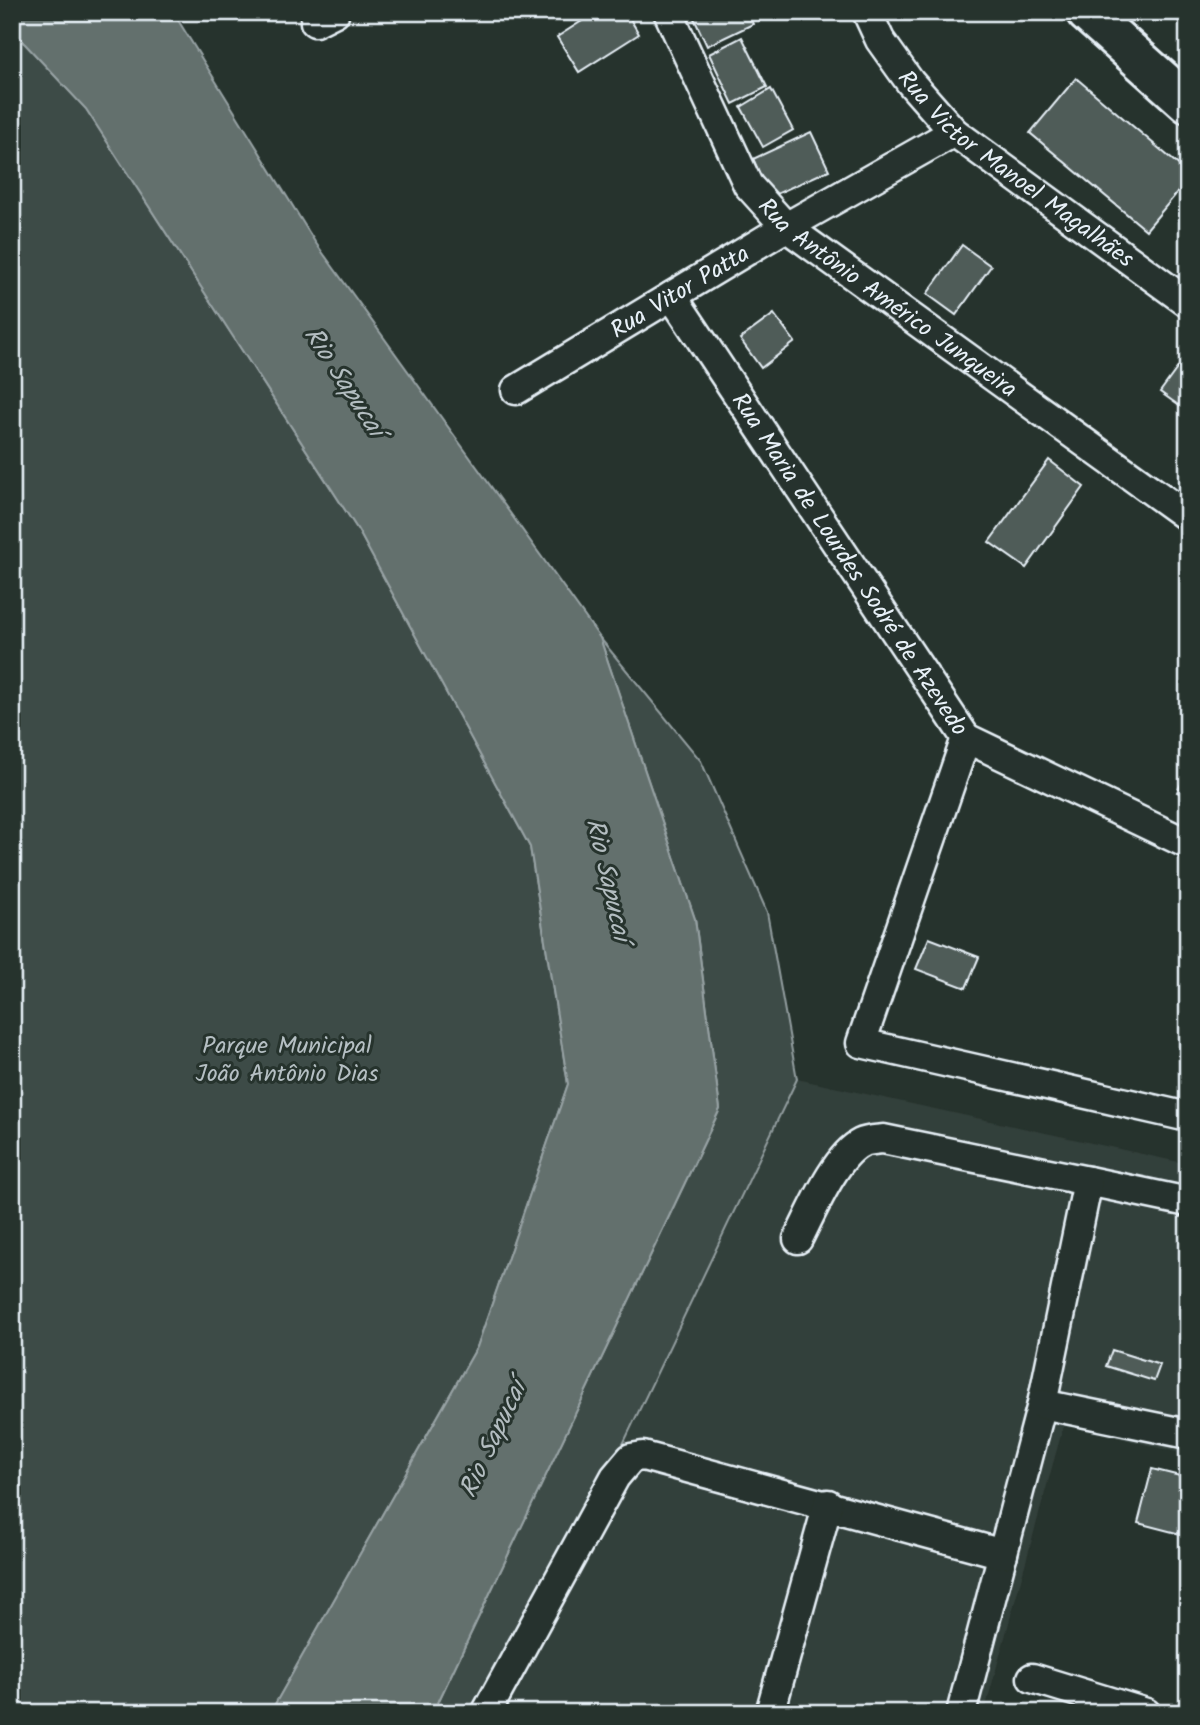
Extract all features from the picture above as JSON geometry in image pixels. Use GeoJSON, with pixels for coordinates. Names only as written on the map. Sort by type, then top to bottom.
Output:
{"type":"FeatureCollection","features":[{"type":"Feature","properties":{"kind":"highway"},"geometry":{"type":"LineString","coordinates":[[1086,12],[1188,103]]}},
{"type":"Feature","properties":{"kind":"street","name":"Rua Antônio Américo Junqueira"},"geometry":{"type":"LineString","coordinates":[[668,12],[748,185],[786,227],[1188,517]]}},
{"type":"Feature","properties":{"kind":"street","name":"Rua Victor Manoel Magalhães"},"geometry":{"type":"LineString","coordinates":[[867,12],[880,40],[910,82],[954,132],[1188,303]]}},
{"type":"Feature","properties":{"kind":"street","name":"Rua Vitor Patta"},"geometry":{"type":"LineString","coordinates":[[516,390],[786,227],[954,132]]}},
{"type":"Feature","properties":{"kind":"street","name":"Rua Maria de Lourdes Sodré de Azevedo"},"geometry":{"type":"LineString","coordinates":[[672,296],[966,738],[861,1043],[1188,1117]]}},
{"type":"Feature","properties":{"kind":"street"},"geometry":{"type":"LineString","coordinates":[[966,738],[1188,844]]}},
{"type":"Feature","properties":{"kind":"street"},"geometry":{"type":"LineString","coordinates":[[798,1239],[836,1168],[850,1151],[863,1141],[883,1139],[1188,1202]]}},
{"type":"Feature","properties":{"kind":"street"},"geometry":{"type":"LineString","coordinates":[[961,1713],[1042,1404],[1088,1181]]}},
{"type":"Feature","properties":{"kind":"street"},"geometry":{"type":"LineString","coordinates":[[1042,1404],[1188,1434]]}},
{"type":"Feature","properties":{"kind":"street"},"geometry":{"type":"LineString","coordinates":[[486,1713],[615,1477],[631,1458],[651,1458],[828,1504],[1003,1554]]}},
{"type":"Feature","properties":{"kind":"street"},"geometry":{"type":"LineString","coordinates":[[770,1713],[828,1504]]}},
{"type":"Feature","properties":{"kind":"street"},"geometry":{"type":"LineString","coordinates":[[1032,1678],[1146,1713]]}},
{"type":"Feature","properties":{"kind":"shaded area"},"geometry":{"type":"Polygon","coordinates":[[[797,1079],[1188,1164],[1188,1455],[1064,1424],[984,1713],[495,1713],[797,1079]]]}},
{"type":"Feature","properties":{"kind":"green space","name":"Parque Municipal João Antônio Dias"},"geometry":{"type":"Polygon","coordinates":[[[12,30],[86,109],[358,530],[530,847],[568,1084],[477,1347],[270,1713],[12,1713],[12,30]]]}},
{"type":"Feature","properties":{"kind":"green space"},"geometry":{"type":"Polygon","coordinates":[[[600,638],[701,761],[767,912],[797,1079],[495,1713],[433,1713],[720,1109],[695,919],[600,638]]]}},
{"type":"Feature","properties":{"kind":"water","name":"Rio Sapucaí"},"geometry":{"type":"Polygon","coordinates":[[[12,12],[173,12],[315,242],[600,638],[695,919],[720,1109],[433,1713],[270,1713],[477,1347],[568,1084],[530,847],[358,530],[86,109],[12,30],[12,12]]]}},
{"type":"Feature","properties":{"kind":"building"},"geometry":{"type":"Polygon","coordinates":[[[596,12],[626,12],[639,34],[579,72],[557,37],[596,12]]]}},
{"type":"Feature","properties":{"kind":"building"},"geometry":{"type":"Polygon","coordinates":[[[691,12],[747,12],[753,24],[707,46],[691,12]]]}},
{"type":"Feature","properties":{"kind":"building"},"geometry":{"type":"Polygon","coordinates":[[[742,37],[767,87],[733,104],[709,54],[742,37]]]}},
{"type":"Feature","properties":{"kind":"building"},"geometry":{"type":"Polygon","coordinates":[[[1076,78],[1188,173],[1188,180],[1146,230],[1030,133],[1076,78]]]}},
{"type":"Feature","properties":{"kind":"building"},"geometry":{"type":"Polygon","coordinates":[[[771,89],[793,130],[763,147],[741,107],[771,89]]]}},
{"type":"Feature","properties":{"kind":"building"},"geometry":{"type":"Polygon","coordinates":[[[811,132],[829,170],[770,197],[753,159],[811,132]]]}},
{"type":"Feature","properties":{"kind":"building"},"geometry":{"type":"Polygon","coordinates":[[[962,245],[991,266],[956,315],[927,294],[962,245]]]}},
{"type":"Feature","properties":{"kind":"building"},"geometry":{"type":"Polygon","coordinates":[[[774,314],[795,342],[761,368],[740,339],[774,314]]]}},
{"type":"Feature","properties":{"kind":"building"},"geometry":{"type":"Polygon","coordinates":[[[1184,359],[1188,361],[1188,412],[1160,392],[1184,359]]]}},
{"type":"Feature","properties":{"kind":"building"},"geometry":{"type":"Polygon","coordinates":[[[1049,460],[1084,487],[1026,568],[989,542],[1049,460]]]}},
{"type":"Feature","properties":{"kind":"building"},"geometry":{"type":"Polygon","coordinates":[[[1188,770],[1188,797],[1177,792],[1188,770]]]}},
{"type":"Feature","properties":{"kind":"building"},"geometry":{"type":"Polygon","coordinates":[[[929,938],[979,957],[966,988],[916,969],[929,938]]]}},
{"type":"Feature","properties":{"kind":"building"},"geometry":{"type":"Polygon","coordinates":[[[1112,1350],[1160,1365],[1154,1381],[1106,1366],[1112,1350]]]}},
{"type":"Feature","properties":{"kind":"building"},"geometry":{"type":"Polygon","coordinates":[[[1152,1469],[1188,1478],[1188,1536],[1138,1523],[1152,1469]]]}}]}
